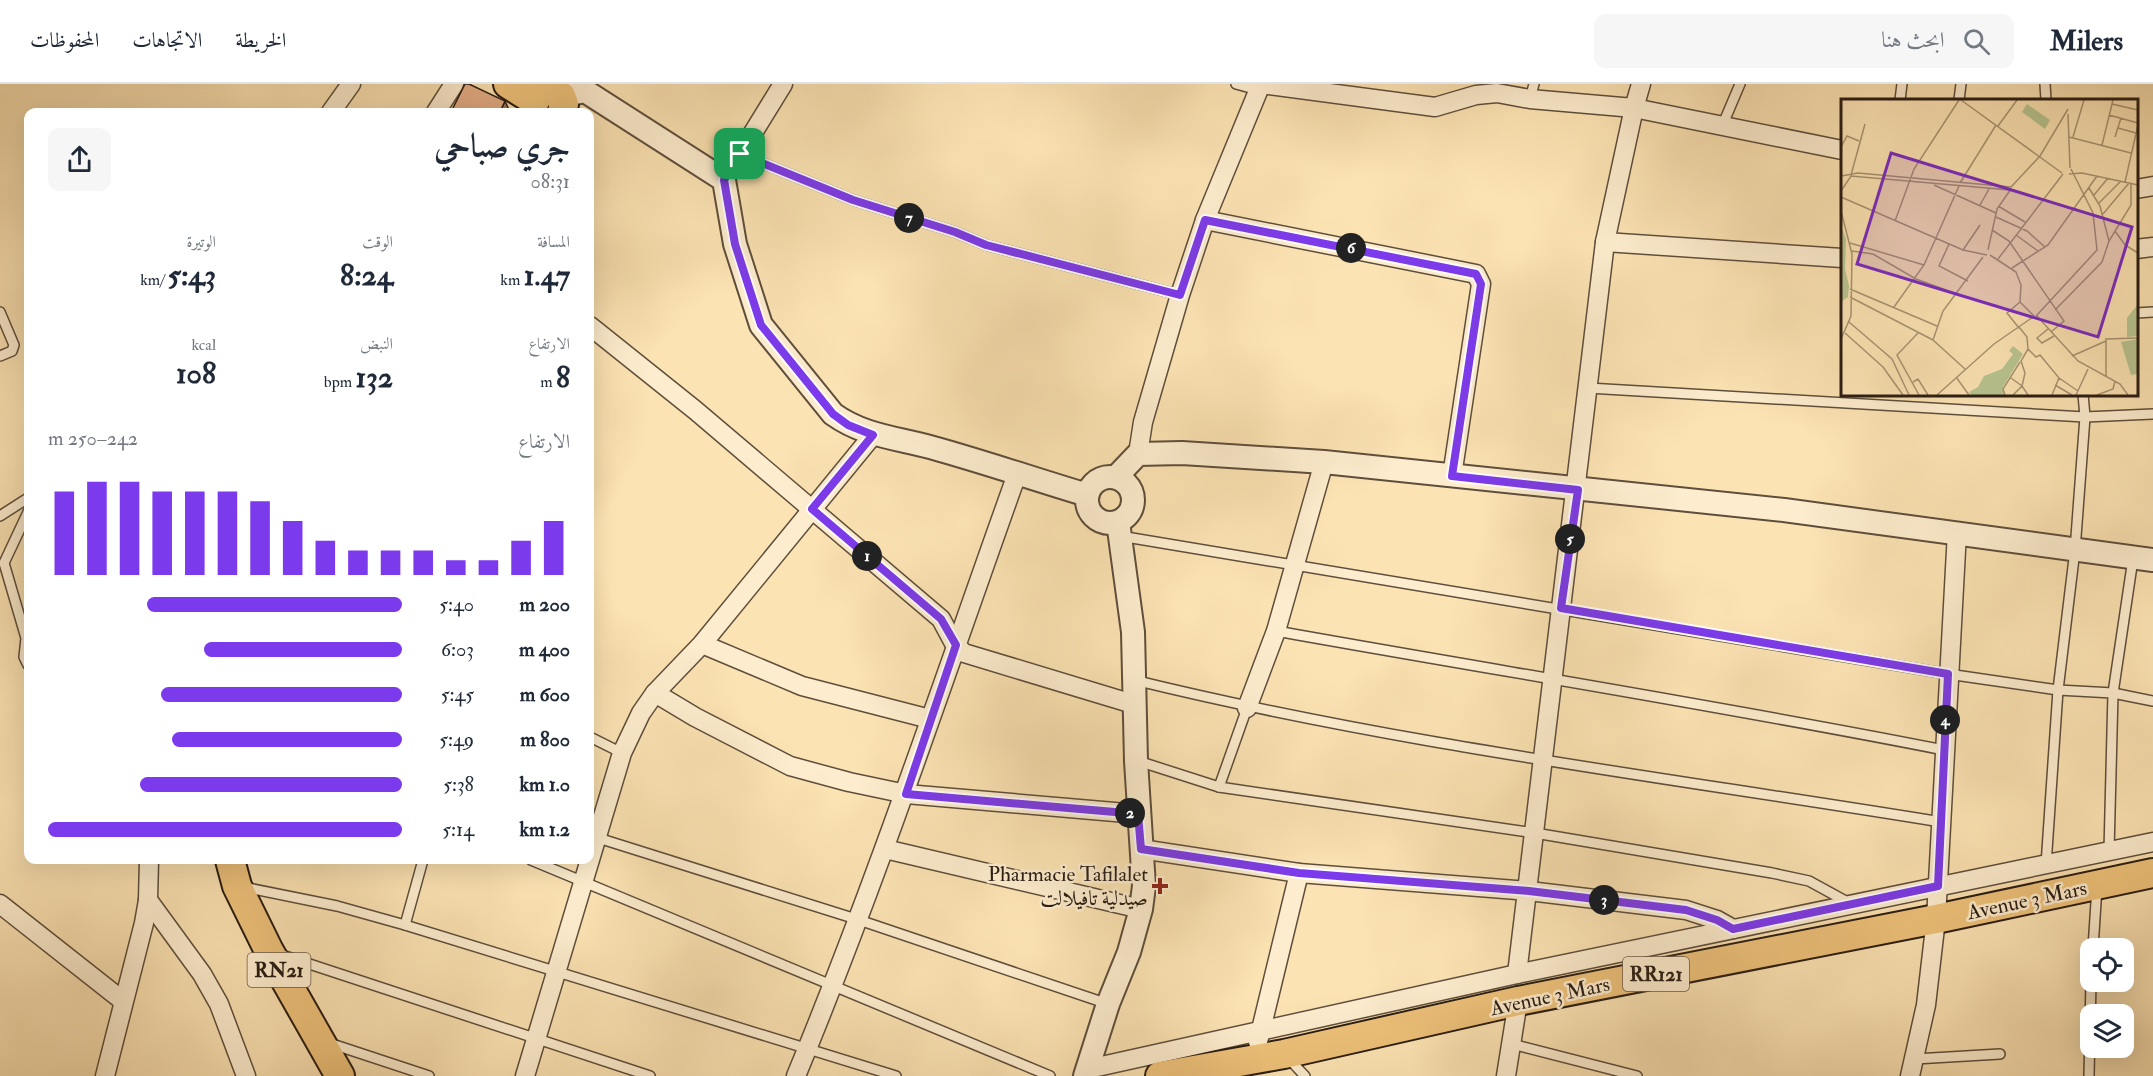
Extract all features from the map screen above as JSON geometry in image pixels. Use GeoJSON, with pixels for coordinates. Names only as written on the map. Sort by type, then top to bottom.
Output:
{"type":"FeatureCollection","features":[{"type":"Feature","properties":{"kind":"main road"},"geometry":{"type":"LineString","coordinates":[[508,84],[552,99]]}},
{"type":"Feature","properties":{"kind":"main road","name":"RN21"},"geometry":{"type":"LineString","coordinates":[[234,873],[269,951],[340,1076]]}},
{"type":"Feature","properties":{"kind":"main road","name":"Avenue 3 Mars"},"geometry":{"type":"LineString","coordinates":[[1160,1076],[1365,1022],[1517,988],[1936,919],[2153,873]]}},
{"type":"Feature","properties":{"kind":"street"},"geometry":{"type":"LineString","coordinates":[[334,108],[351,84]]}},
{"type":"Feature","properties":{"kind":"street"},"geometry":{"type":"LineString","coordinates":[[439,108],[454,84]]}},
{"type":"Feature","properties":{"kind":"street"},"geometry":{"type":"LineString","coordinates":[[783,84],[724,180],[735,244],[761,325],[833,414],[848,425],[873,435],[934,448],[1087,495]]}},
{"type":"Feature","properties":{"kind":"street"},"geometry":{"type":"LineString","coordinates":[[1506,1076],[1512,1044],[1529,891],[1541,759],[1578,490],[1605,242],[1641,84]]}},
{"type":"Feature","properties":{"kind":"street"},"geometry":{"type":"LineString","coordinates":[[1116,477],[1138,454],[1143,422],[1180,295],[1205,220],[1260,86],[1435,107],[1485,93],[1532,91],[1723,124],[1841,150]]}},
{"type":"Feature","properties":{"kind":"street"},"geometry":{"type":"LineString","coordinates":[[552,99],[571,108]]}},
{"type":"Feature","properties":{"kind":"street"},"geometry":{"type":"LineString","coordinates":[[594,119],[724,180]]}},
{"type":"Feature","properties":{"kind":"street"},"geometry":{"type":"LineString","coordinates":[[2138,189],[2153,186]]}},
{"type":"Feature","properties":{"kind":"street"},"geometry":{"type":"LineString","coordinates":[[1205,220],[1476,274],[1481,284],[1452,476]]}},
{"type":"Feature","properties":{"kind":"street"},"geometry":{"type":"LineString","coordinates":[[1605,242],[1841,258]]}},
{"type":"Feature","properties":{"kind":"street"},"geometry":{"type":"LineString","coordinates":[[2138,249],[2153,247]]}},
{"type":"Feature","properties":{"kind":"street"},"geometry":{"type":"LineString","coordinates":[[594,329],[695,410],[941,619],[956,645],[970,656],[1133,704]]}},
{"type":"Feature","properties":{"kind":"street"},"geometry":{"type":"LineString","coordinates":[[594,836],[622,753],[641,713],[655,693],[702,644],[873,435]]}},
{"type":"Feature","properties":{"kind":"street"},"geometry":{"type":"LineString","coordinates":[[1138,454],[1182,453],[1323,462],[1784,510],[1957,532],[2143,560]]}},
{"type":"Feature","properties":{"kind":"street"},"geometry":{"type":"LineString","coordinates":[[1247,708],[1276,631],[1323,462]]}},
{"type":"Feature","properties":{"kind":"street"},"geometry":{"type":"LineString","coordinates":[[796,1076],[906,794],[930,718],[1017,474]]}},
{"type":"Feature","properties":{"kind":"street"},"geometry":{"type":"LineString","coordinates":[[1119,529],[1094,518],[1086,503],[1087,495],[1095,482],[1108,477],[1116,477],[1128,485],[1134,499],[1130,513],[1119,529],[1132,632],[1138,814],[1144,886],[1141,909],[1129,952],[1108,1004],[1087,1072],[1267,1048],[1299,873]]}},
{"type":"Feature","properties":{"kind":"street"},"geometry":{"type":"LineString","coordinates":[[1913,1067],[1926,1005],[1936,919],[1957,532]]}},
{"type":"Feature","properties":{"kind":"street"},"geometry":{"type":"LineString","coordinates":[[702,644],[802,686],[930,718]]}},
{"type":"Feature","properties":{"kind":"street"},"geometry":{"type":"LineString","coordinates":[[655,693],[695,717],[790,766],[849,782],[906,794],[1138,814]]}},
{"type":"Feature","properties":{"kind":"street"},"geometry":{"type":"LineString","coordinates":[[1517,988],[1733,929],[2153,842]]}},
{"type":"Feature","properties":{"kind":"street"},"geometry":{"type":"LineString","coordinates":[[885,849],[1141,909]]}},
{"type":"Feature","properties":{"kind":"street"},"geometry":{"type":"LineString","coordinates":[[1141,849],[1299,873],[1529,891],[1686,910],[1717,920],[1733,929]]}},
{"type":"Feature","properties":{"kind":"street"},"geometry":{"type":"LineString","coordinates":[[105,1076],[148,900],[149,864]]}},
{"type":"Feature","properties":{"kind":"street"},"geometry":{"type":"LineString","coordinates":[[525,1076],[588,864]]}},
{"type":"Feature","properties":{"kind":"street"},"geometry":{"type":"LineString","coordinates":[[148,900],[202,974],[219,1004],[246,1076]]}},
{"type":"Feature","properties":{"kind":"street"},"geometry":{"type":"LineString","coordinates":[[0,903],[123,1001]]}},
{"type":"Feature","properties":{"kind":"lane"},"geometry":{"type":"LineString","coordinates":[[1236,84],[1260,86]]}},
{"type":"Feature","properties":{"kind":"lane"},"geometry":{"type":"LineString","coordinates":[[1723,124],[1740,84]]}},
{"type":"Feature","properties":{"kind":"lane"},"geometry":{"type":"LineString","coordinates":[[1900,99],[1902,84]]}},
{"type":"Feature","properties":{"kind":"lane"},"geometry":{"type":"LineString","coordinates":[[1959,99],[1961,84]]}},
{"type":"Feature","properties":{"kind":"lane"},"geometry":{"type":"LineString","coordinates":[[2044,84],[2046,99]]}},
{"type":"Feature","properties":{"kind":"lane"},"geometry":{"type":"LineString","coordinates":[[740,154],[853,200],[955,232],[986,245],[1180,295]]}},
{"type":"Feature","properties":{"kind":"lane"},"geometry":{"type":"LineString","coordinates":[[0,312],[14,345],[12,351],[0,356]]}},
{"type":"Feature","properties":{"kind":"lane"},"geometry":{"type":"LineString","coordinates":[[2138,313],[2153,312]]}},
{"type":"Feature","properties":{"kind":"lane"},"geometry":{"type":"LineString","coordinates":[[1588,388],[2085,417],[2153,414]]}},
{"type":"Feature","properties":{"kind":"lane"},"geometry":{"type":"LineString","coordinates":[[2046,865],[2058,690],[2075,550],[2085,417],[2083,396]]}},
{"type":"Feature","properties":{"kind":"lane"},"geometry":{"type":"LineString","coordinates":[[0,516],[24,501]]}},
{"type":"Feature","properties":{"kind":"lane"},"geometry":{"type":"LineString","coordinates":[[24,520],[4,563],[24,631]]}},
{"type":"Feature","properties":{"kind":"lane"},"geometry":{"type":"LineString","coordinates":[[1119,529],[1296,563],[1948,674],[2058,690],[2113,693],[2153,700]]}},
{"type":"Feature","properties":{"kind":"lane"},"geometry":{"type":"LineString","coordinates":[[2109,851],[2113,693],[2143,560]]}},
{"type":"Feature","properties":{"kind":"lane"},"geometry":{"type":"LineString","coordinates":[[1276,631],[1553,681],[1769,716],[1944,750]]}},
{"type":"Feature","properties":{"kind":"lane"},"geometry":{"type":"LineString","coordinates":[[1133,680],[1247,708],[1541,759],[1941,822]]}},
{"type":"Feature","properties":{"kind":"lane"},"geometry":{"type":"LineString","coordinates":[[1219,787],[1247,708]]}},
{"type":"Feature","properties":{"kind":"lane"},"geometry":{"type":"LineString","coordinates":[[594,739],[622,753]]}},
{"type":"Feature","properties":{"kind":"lane"},"geometry":{"type":"LineString","coordinates":[[1136,761],[1219,787],[1535,833],[1772,873],[1809,881],[1852,904]]}},
{"type":"Feature","properties":{"kind":"lane"},"geometry":{"type":"LineString","coordinates":[[594,836],[856,919],[1108,1004]]}},
{"type":"Feature","properties":{"kind":"lane"},"geometry":{"type":"LineString","coordinates":[[405,925],[422,864]]}},
{"type":"Feature","properties":{"kind":"lane"},"geometry":{"type":"LineString","coordinates":[[542,864],[832,983],[1050,1076]]}},
{"type":"Feature","properties":{"kind":"lane"},"geometry":{"type":"LineString","coordinates":[[234,873],[896,1076]]}},
{"type":"Feature","properties":{"kind":"lane"},"geometry":{"type":"LineString","coordinates":[[2094,938],[2097,885]]}},
{"type":"Feature","properties":{"kind":"lane"},"geometry":{"type":"LineString","coordinates":[[269,951],[650,1076]]}},
{"type":"Feature","properties":{"kind":"lane"},"geometry":{"type":"LineString","coordinates":[[2089,1076],[2091,992]]}},
{"type":"Feature","properties":{"kind":"lane"},"geometry":{"type":"LineString","coordinates":[[317,1039],[429,1076]]}},
{"type":"Feature","properties":{"kind":"lane"},"geometry":{"type":"LineString","coordinates":[[1512,1044],[1637,1076]]}},
{"type":"Feature","properties":{"kind":"lane"},"geometry":{"type":"LineString","coordinates":[[1267,1048],[1305,1076]]}},
{"type":"Feature","properties":{"kind":"lane"},"geometry":{"type":"LineString","coordinates":[[1913,1067],[2000,1054]]}},
{"type":"Feature","properties":{"kind":"building"},"geometry":{"type":"Polygon","coordinates":[[[465,84],[505,101],[502,108],[453,108],[465,84]]]}},
{"type":"Feature","properties":{"kind":"place","name":"Pharmacie Tafilalet صيدلية تافيلالت"},"geometry":{"type":"Point","coordinates":[1160,886]}},
{"type":"Feature","properties":{"kind":"route"},"geometry":{"type":"LineString","coordinates":[[740,154],[853,200],[955,232],[986,245],[1180,295],[1205,220],[1466,270],[1476,274],[1481,284],[1452,476],[1578,490],[1561,608],[1948,674],[1938,886],[1733,929],[1717,920],[1686,910],[1529,891],[1299,873],[1141,849],[1138,814],[906,794],[940,687],[956,645],[941,619],[812,509],[873,435],[848,425],[833,414],[814,394],[761,325],[735,244],[724,180],[740,154]]}}]}
